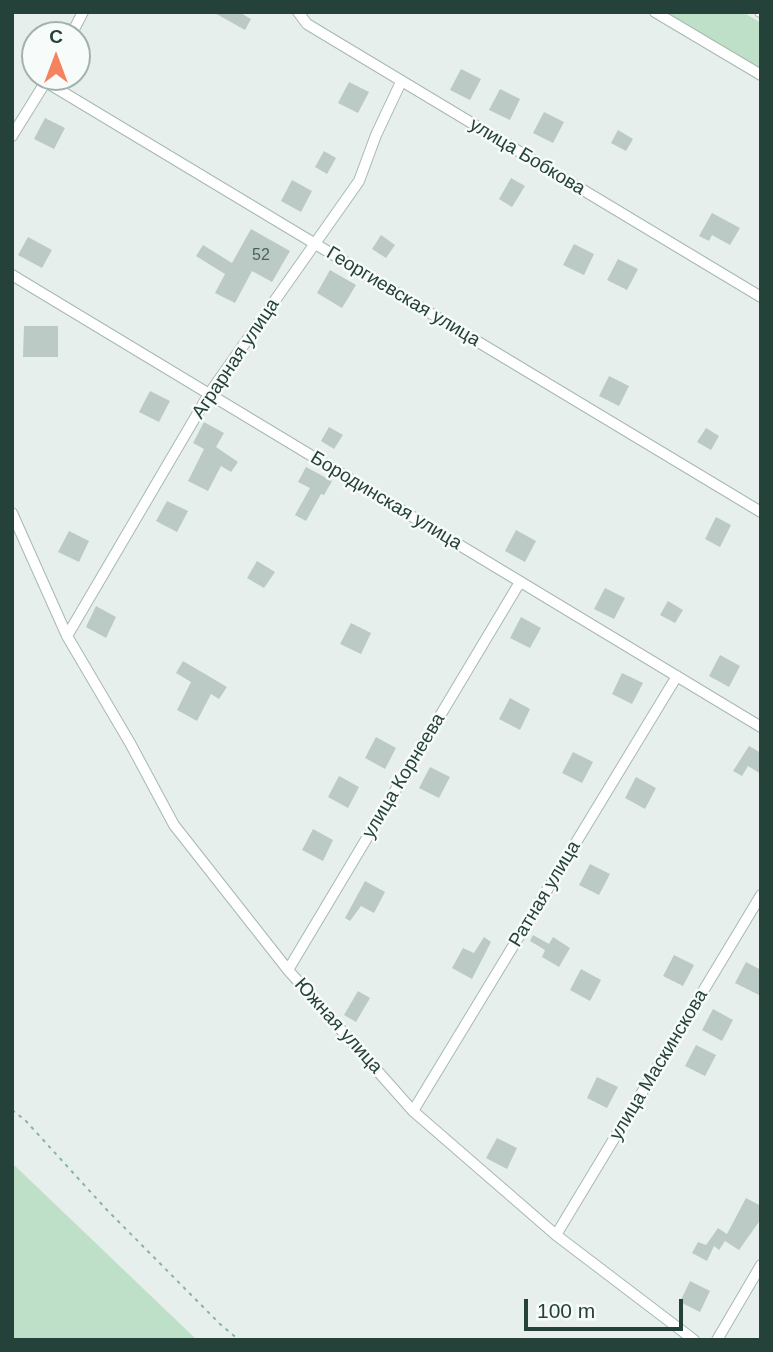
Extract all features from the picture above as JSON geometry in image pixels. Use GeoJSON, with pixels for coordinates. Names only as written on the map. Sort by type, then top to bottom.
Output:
{"type":"FeatureCollection","features":[{"type":"Feature","properties":{"kind":"street","name":"улица Бобкова"},"geometry":{"type":"LineString","coordinates":[[298,12],[307,24],[401,82],[761,297]]}},
{"type":"Feature","properties":{"kind":"street"},"geometry":{"type":"LineString","coordinates":[[655,12],[761,75]]}},
{"type":"Feature","properties":{"kind":"street","name":"Аграрная улица"},"geometry":{"type":"LineString","coordinates":[[67,636],[209,394],[359,181],[376,135],[401,82]]}},
{"type":"Feature","properties":{"kind":"street"},"geometry":{"type":"LineString","coordinates":[[12,136],[40,91]]}},
{"type":"Feature","properties":{"kind":"street","name":"Георгиевская улица"},"geometry":{"type":"LineString","coordinates":[[66,91],[761,512]]}},
{"type":"Feature","properties":{"kind":"street","name":"Бородинская улица"},"geometry":{"type":"LineString","coordinates":[[12,275],[761,727]]}},
{"type":"Feature","properties":{"kind":"street","name":"Южная улица"},"geometry":{"type":"LineString","coordinates":[[12,513],[67,636],[130,743],[174,825],[288,970],[413,1111],[556,1235],[694,1340]]}},
{"type":"Feature","properties":{"kind":"street","name":"улица Корнеева"},"geometry":{"type":"LineString","coordinates":[[288,970],[520,582]]}},
{"type":"Feature","properties":{"kind":"street","name":"Ратная улица"},"geometry":{"type":"LineString","coordinates":[[413,1111],[677,676]]}},
{"type":"Feature","properties":{"kind":"street","name":"улица Маскинскова"},"geometry":{"type":"LineString","coordinates":[[556,1235],[761,895]]}},
{"type":"Feature","properties":{"kind":"street"},"geometry":{"type":"LineString","coordinates":[[717,1340],[761,1265]]}},
{"type":"Feature","properties":{"kind":"path"},"geometry":{"type":"LineString","coordinates":[[12,1110],[25,1120],[107,1210],[239,1340]]}},
{"type":"Feature","properties":{"kind":"green space"},"geometry":{"type":"Polygon","coordinates":[[[657,12],[743,12],[761,23],[761,78],[657,12]]]}},
{"type":"Feature","properties":{"kind":"green space"},"geometry":{"type":"Polygon","coordinates":[[[12,1163],[197,1340],[12,1340],[12,1163]]]}},
{"type":"Feature","properties":{"kind":"building"},"geometry":{"type":"Polygon","coordinates":[[[213,12],[239,12],[251,19],[245,30],[213,12]]]}},
{"type":"Feature","properties":{"kind":"building"},"geometry":{"type":"Polygon","coordinates":[[[461,69],[481,79],[470,100],[450,90],[461,69]]]}},
{"type":"Feature","properties":{"kind":"building"},"geometry":{"type":"Polygon","coordinates":[[[349,82],[369,92],[358,113],[338,103],[349,82]]]}},
{"type":"Feature","properties":{"kind":"building"},"geometry":{"type":"Polygon","coordinates":[[[500,89],[520,99],[510,120],[489,110],[500,89]]]}},
{"type":"Feature","properties":{"kind":"building"},"geometry":{"type":"Polygon","coordinates":[[[544,112],[564,122],[553,143],[533,133],[544,112]]]}},
{"type":"Feature","properties":{"kind":"building"},"geometry":{"type":"Polygon","coordinates":[[[45,118],[65,128],[54,149],[34,139],[45,118]]]}},
{"type":"Feature","properties":{"kind":"building"},"geometry":{"type":"Polygon","coordinates":[[[618,130],[633,139],[626,151],[611,143],[618,130]]]}},
{"type":"Feature","properties":{"kind":"building"},"geometry":{"type":"Polygon","coordinates":[[[324,151],[336,158],[327,174],[315,167],[324,151]]]}},
{"type":"Feature","properties":{"kind":"building"},"geometry":{"type":"Polygon","coordinates":[[[511,178],[525,186],[512,207],[499,199],[511,178]]]}},
{"type":"Feature","properties":{"kind":"building"},"geometry":{"type":"Polygon","coordinates":[[[292,180],[312,191],[301,212],[281,201],[292,180]]]}},
{"type":"Feature","properties":{"kind":"building"},"geometry":{"type":"Polygon","coordinates":[[[712,213],[740,228],[730,245],[712,235],[709,241],[699,236],[712,213]]]}},
{"type":"Feature","properties":{"kind":"building"},"geometry":{"type":"Polygon","coordinates":[[[251,229],[290,251],[272,282],[252,271],[235,303],[215,293],[225,274],[196,256],[203,245],[232,263],[251,229]]]}},
{"type":"Feature","properties":{"kind":"building"},"geometry":{"type":"Polygon","coordinates":[[[381,235],[395,245],[386,258],[372,249],[381,235]]]}},
{"type":"Feature","properties":{"kind":"building"},"geometry":{"type":"Polygon","coordinates":[[[28,237],[52,250],[42,268],[18,255],[28,237]]]}},
{"type":"Feature","properties":{"kind":"building"},"geometry":{"type":"Polygon","coordinates":[[[574,244],[594,254],[584,275],[563,265],[574,244]]]}},
{"type":"Feature","properties":{"kind":"building"},"geometry":{"type":"Polygon","coordinates":[[[618,259],[638,269],[627,290],[607,280],[618,259]]]}},
{"type":"Feature","properties":{"kind":"building"},"geometry":{"type":"Polygon","coordinates":[[[330,270],[356,285],[342,308],[317,293],[330,270]]]}},
{"type":"Feature","properties":{"kind":"building"},"geometry":{"type":"Polygon","coordinates":[[[24,326],[58,326],[58,357],[23,357],[24,326]]]}},
{"type":"Feature","properties":{"kind":"building"},"geometry":{"type":"Polygon","coordinates":[[[609,376],[629,386],[619,406],[599,396],[609,376]]]}},
{"type":"Feature","properties":{"kind":"building"},"geometry":{"type":"Polygon","coordinates":[[[150,391],[170,401],[159,422],[139,412],[150,391]]]}},
{"type":"Feature","properties":{"kind":"building"},"geometry":{"type":"Polygon","coordinates":[[[204,422],[224,433],[216,447],[238,462],[231,472],[221,466],[208,491],[188,481],[204,449],[193,443],[204,422]]]}},
{"type":"Feature","properties":{"kind":"building"},"geometry":{"type":"Polygon","coordinates":[[[329,427],[343,435],[334,449],[321,441],[329,427]]]}},
{"type":"Feature","properties":{"kind":"building"},"geometry":{"type":"Polygon","coordinates":[[[706,428],[719,436],[711,450],[697,442],[706,428]]]}},
{"type":"Feature","properties":{"kind":"building"},"geometry":{"type":"Polygon","coordinates":[[[306,467],[332,481],[324,495],[321,494],[306,521],[295,515],[310,488],[298,482],[306,467]]]}},
{"type":"Feature","properties":{"kind":"building"},"geometry":{"type":"Polygon","coordinates":[[[167,501],[188,511],[177,532],[156,521],[167,501]]]}},
{"type":"Feature","properties":{"kind":"building"},"geometry":{"type":"Polygon","coordinates":[[[716,517],[731,525],[720,547],[705,539],[716,517]]]}},
{"type":"Feature","properties":{"kind":"building"},"geometry":{"type":"Polygon","coordinates":[[[516,530],[536,541],[525,562],[505,551],[516,530]]]}},
{"type":"Feature","properties":{"kind":"building"},"geometry":{"type":"Polygon","coordinates":[[[69,531],[89,541],[79,562],[58,552],[69,531]]]}},
{"type":"Feature","properties":{"kind":"building"},"geometry":{"type":"Polygon","coordinates":[[[257,561],[275,572],[264,588],[247,578],[257,561]]]}},
{"type":"Feature","properties":{"kind":"building"},"geometry":{"type":"Polygon","coordinates":[[[605,588],[625,598],[614,619],[594,609],[605,588]]]}},
{"type":"Feature","properties":{"kind":"building"},"geometry":{"type":"Polygon","coordinates":[[[668,601],[683,610],[675,623],[660,615],[668,601]]]}},
{"type":"Feature","properties":{"kind":"building"},"geometry":{"type":"Polygon","coordinates":[[[96,606],[116,617],[106,638],[86,627],[96,606]]]}},
{"type":"Feature","properties":{"kind":"building"},"geometry":{"type":"Polygon","coordinates":[[[521,617],[541,628],[530,648],[510,638],[521,617]]]}},
{"type":"Feature","properties":{"kind":"building"},"geometry":{"type":"Polygon","coordinates":[[[351,623],[371,633],[361,654],[340,644],[351,623]]]}},
{"type":"Feature","properties":{"kind":"building"},"geometry":{"type":"Polygon","coordinates":[[[720,655],[740,666],[729,687],[709,676],[720,655]]]}},
{"type":"Feature","properties":{"kind":"building"},"geometry":{"type":"Polygon","coordinates":[[[183,661],[227,687],[219,699],[211,694],[197,721],[177,710],[191,682],[176,673],[183,661]]]}},
{"type":"Feature","properties":{"kind":"building"},"geometry":{"type":"Polygon","coordinates":[[[622,673],[643,683],[632,704],[612,694],[622,673]]]}},
{"type":"Feature","properties":{"kind":"building"},"geometry":{"type":"Polygon","coordinates":[[[510,698],[530,709],[520,730],[499,719],[510,698]]]}},
{"type":"Feature","properties":{"kind":"building"},"geometry":{"type":"Polygon","coordinates":[[[376,737],[396,748],[385,769],[365,758],[376,737]]]}},
{"type":"Feature","properties":{"kind":"building"},"geometry":{"type":"Polygon","coordinates":[[[749,746],[761,753],[761,774],[748,766],[742,776],[733,771],[749,746]]]}},
{"type":"Feature","properties":{"kind":"building"},"geometry":{"type":"Polygon","coordinates":[[[573,752],[593,762],[582,783],[562,773],[573,752]]]}},
{"type":"Feature","properties":{"kind":"building"},"geometry":{"type":"Polygon","coordinates":[[[430,767],[450,777],[439,798],[419,788],[430,767]]]}},
{"type":"Feature","properties":{"kind":"building"},"geometry":{"type":"Polygon","coordinates":[[[339,776],[359,787],[348,808],[328,797],[339,776]]]}},
{"type":"Feature","properties":{"kind":"building"},"geometry":{"type":"Polygon","coordinates":[[[636,777],[656,788],[645,809],[625,798],[636,777]]]}},
{"type":"Feature","properties":{"kind":"building"},"geometry":{"type":"Polygon","coordinates":[[[313,829],[333,840],[323,861],[302,850],[313,829]]]}},
{"type":"Feature","properties":{"kind":"building"},"geometry":{"type":"Polygon","coordinates":[[[590,864],[610,874],[599,895],[579,885],[590,864]]]}},
{"type":"Feature","properties":{"kind":"building"},"geometry":{"type":"Polygon","coordinates":[[[365,881],[385,892],[374,913],[361,906],[350,921],[345,918],[365,881]]]}},
{"type":"Feature","properties":{"kind":"building"},"geometry":{"type":"Polygon","coordinates":[[[533,935],[549,944],[553,937],[570,948],[559,967],[542,957],[545,950],[530,941],[533,935]]]}},
{"type":"Feature","properties":{"kind":"building"},"geometry":{"type":"Polygon","coordinates":[[[484,937],[491,942],[472,979],[452,968],[463,948],[474,953],[484,937]]]}},
{"type":"Feature","properties":{"kind":"building"},"geometry":{"type":"Polygon","coordinates":[[[674,955],[694,965],[683,986],[663,976],[674,955]]]}},
{"type":"Feature","properties":{"kind":"building"},"geometry":{"type":"Polygon","coordinates":[[[746,962],[761,970],[761,996],[735,983],[746,962]]]}},
{"type":"Feature","properties":{"kind":"building"},"geometry":{"type":"Polygon","coordinates":[[[581,969],[601,980],[590,1001],[570,990],[581,969]]]}},
{"type":"Feature","properties":{"kind":"building"},"geometry":{"type":"Polygon","coordinates":[[[358,991],[370,998],[356,1022],[344,1015],[358,991]]]}},
{"type":"Feature","properties":{"kind":"building"},"geometry":{"type":"Polygon","coordinates":[[[713,1009],[733,1020],[722,1041],[702,1030],[713,1009]]]}},
{"type":"Feature","properties":{"kind":"building"},"geometry":{"type":"Polygon","coordinates":[[[696,1045],[716,1055],[705,1076],[685,1066],[696,1045]]]}},
{"type":"Feature","properties":{"kind":"building"},"geometry":{"type":"Polygon","coordinates":[[[597,1077],[618,1087],[607,1108],[587,1098],[597,1077]]]}},
{"type":"Feature","properties":{"kind":"building"},"geometry":{"type":"Polygon","coordinates":[[[497,1138],[517,1148],[507,1169],[486,1158],[497,1138]]]}},
{"type":"Feature","properties":{"kind":"building"},"geometry":{"type":"Polygon","coordinates":[[[746,1198],[761,1206],[761,1219],[739,1250],[725,1241],[719,1250],[714,1246],[707,1261],[692,1253],[698,1242],[706,1245],[718,1228],[727,1234],[746,1198]]]}},
{"type":"Feature","properties":{"kind":"building"},"geometry":{"type":"Polygon","coordinates":[[[690,1281],[710,1291],[700,1312],[680,1302],[690,1281]]]}}]}
